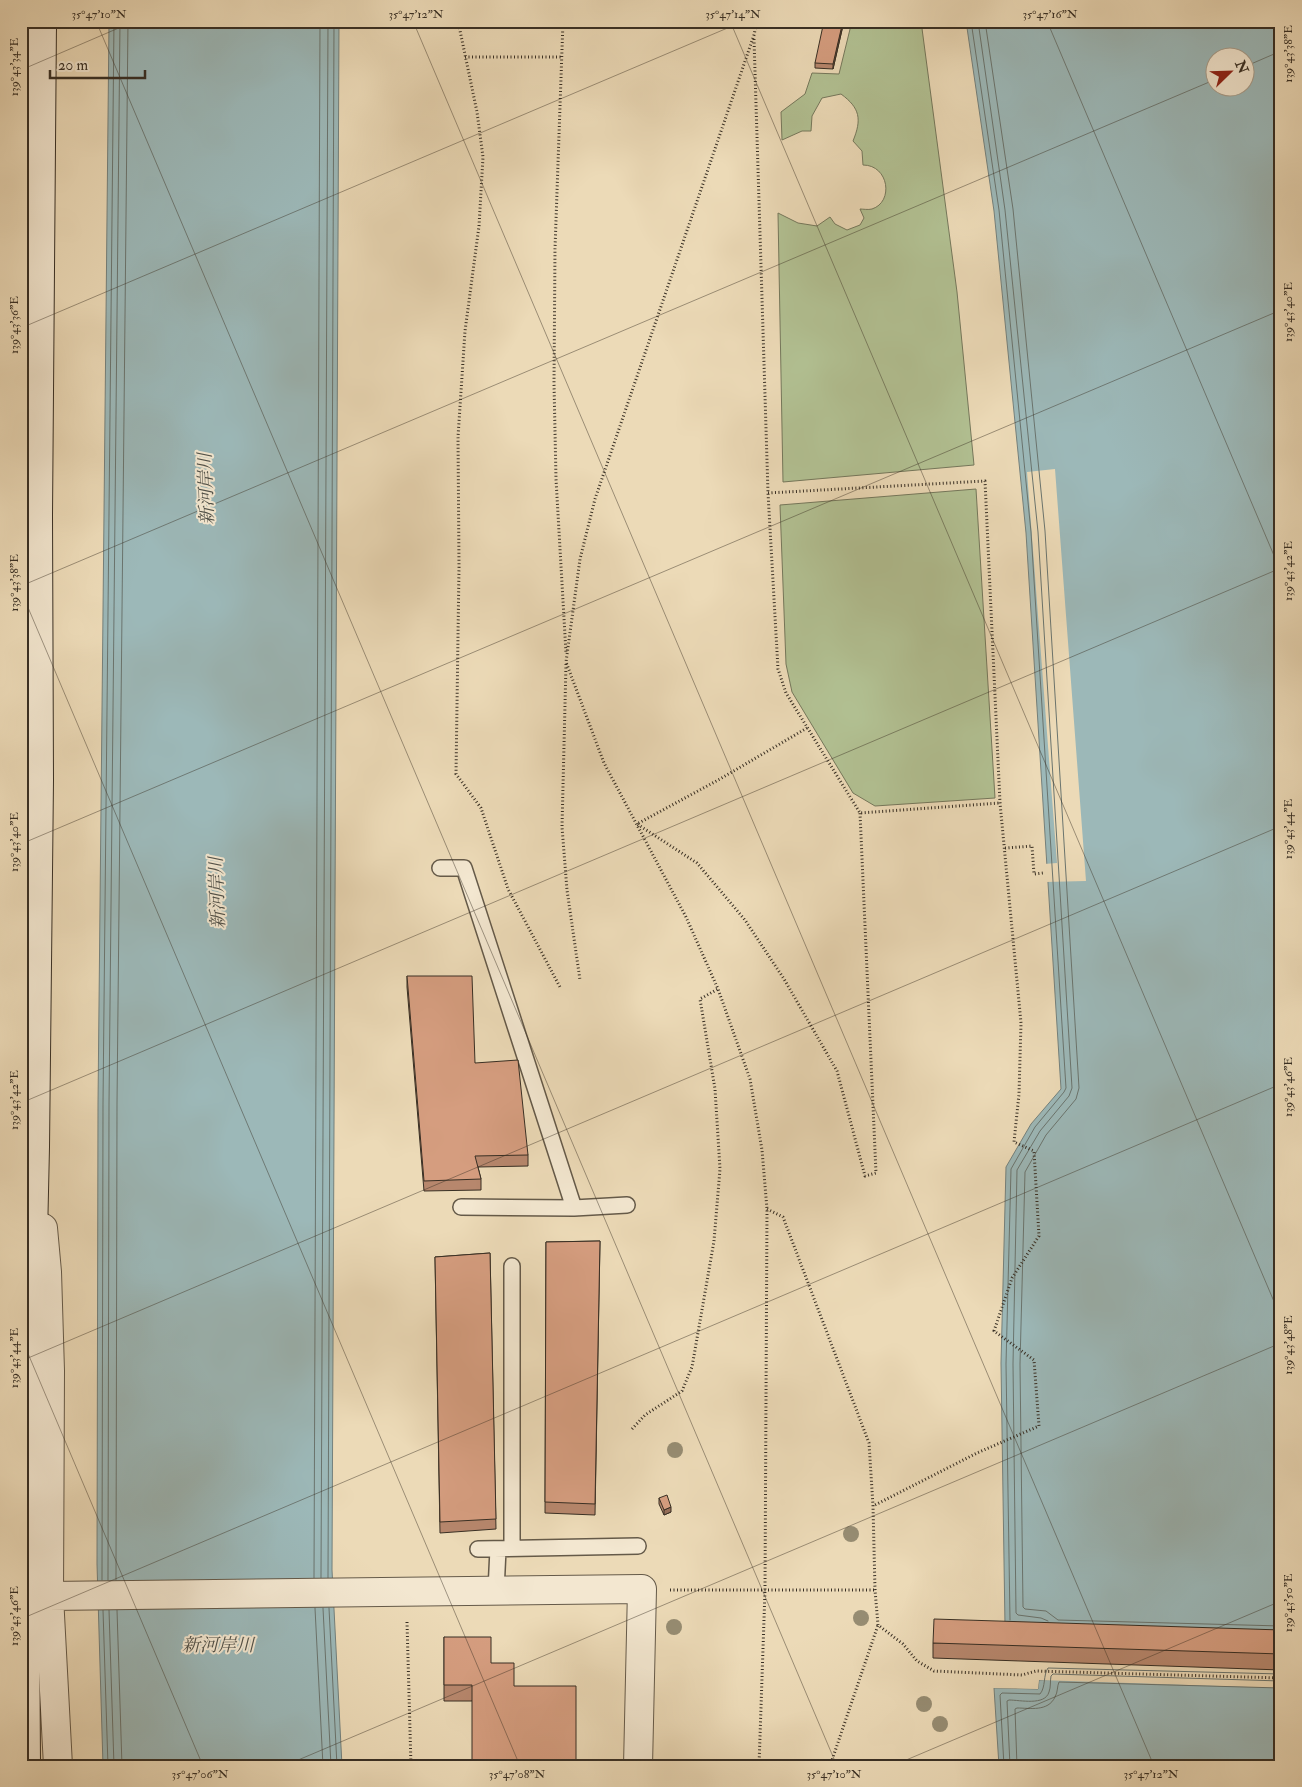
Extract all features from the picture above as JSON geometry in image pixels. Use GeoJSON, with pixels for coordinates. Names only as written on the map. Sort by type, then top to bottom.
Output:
{"type":"FeatureCollection","features":[{"type":"Feature","properties":{"kind":"street"},"geometry":{"type":"LineString","coordinates":[[35,24],[31,208],[30,516],[40,780],[28,1086],[47,1272],[50,1371],[49,1596],[58,1766]]}},
{"type":"Feature","properties":{"kind":"street"},"geometry":{"type":"LineString","coordinates":[[24,1752],[26,1352],[35,1147]]}},
{"type":"Feature","properties":{"kind":"street"},"geometry":{"type":"LineString","coordinates":[[49,1596],[642,1589],[638,1766]]}},
{"type":"Feature","properties":{"kind":"lane"},"geometry":{"type":"LineString","coordinates":[[440,868],[464,868],[574,1208]]}},
{"type":"Feature","properties":{"kind":"lane"},"geometry":{"type":"LineString","coordinates":[[461,1207],[574,1208],[628,1205]]}},
{"type":"Feature","properties":{"kind":"lane"},"geometry":{"type":"LineString","coordinates":[[496,1590],[505,1548],[512,1266]]}},
{"type":"Feature","properties":{"kind":"lane"},"geometry":{"type":"LineString","coordinates":[[478,1549],[638,1546]]}},
{"type":"Feature","properties":{"kind":"path"},"geometry":{"type":"LineString","coordinates":[[458,21],[484,156],[479,226],[465,331],[458,437],[459,567],[456,774],[481,808],[508,889],[561,989]]}},
{"type":"Feature","properties":{"kind":"path"},"geometry":{"type":"LineString","coordinates":[[563,21],[555,249],[554,383],[556,479],[566,662],[562,827],[567,890],[580,980]]}},
{"type":"Feature","properties":{"kind":"path"},"geometry":{"type":"LineString","coordinates":[[757,21],[754,36],[594,499],[580,560],[566,662],[604,763],[686,917],[718,989],[750,1079],[762,1150],[767,1209],[764,1590],[759,1766]]}},
{"type":"Feature","properties":{"kind":"path"},"geometry":{"type":"LineString","coordinates":[[636,824],[696,863],[745,920],[809,1020],[837,1071],[865,1176],[876,1173],[860,813],[786,693],[778,668],[768,493],[754,36]]}},
{"type":"Feature","properties":{"kind":"path"},"geometry":{"type":"LineString","coordinates":[[465,57],[563,57]]}},
{"type":"Feature","properties":{"kind":"path"},"geometry":{"type":"LineString","coordinates":[[768,493],[985,481],[1000,803],[1021,1023],[1019,1094],[1014,1142],[1034,1151],[1038,1236],[1012,1278],[994,1331],[1034,1360],[1039,1426],[977,1453],[873,1506]]}},
{"type":"Feature","properties":{"kind":"path"},"geometry":{"type":"LineString","coordinates":[[636,824],[720,779],[806,728]]}},
{"type":"Feature","properties":{"kind":"path"},"geometry":{"type":"LineString","coordinates":[[860,813],[1000,803]]}},
{"type":"Feature","properties":{"kind":"path"},"geometry":{"type":"LineString","coordinates":[[1005,848],[1032,846],[1034,874],[1043,873]]}},
{"type":"Feature","properties":{"kind":"path"},"geometry":{"type":"LineString","coordinates":[[632,1429],[645,1415],[682,1390],[692,1367],[714,1241],[720,1169],[715,1090],[700,999],[718,989]]}},
{"type":"Feature","properties":{"kind":"path"},"geometry":{"type":"LineString","coordinates":[[767,1209],[784,1217],[869,1443],[878,1625],[830,1766]]}},
{"type":"Feature","properties":{"kind":"path"},"geometry":{"type":"LineString","coordinates":[[642,1589],[875,1590]]}},
{"type":"Feature","properties":{"kind":"path"},"geometry":{"type":"LineString","coordinates":[[402,1591],[411,1766]]}},
{"type":"Feature","properties":{"kind":"path"},"geometry":{"type":"LineString","coordinates":[[878,1625],[903,1644],[917,1661],[934,1670],[1022,1675],[1036,1671],[1281,1678]]}},
{"type":"Feature","properties":{"kind":"green space"},"geometry":{"type":"Polygon","coordinates":[[[852,21],[921,21],[957,292],[974,465],[783,482],[778,213],[798,223],[817,226],[830,217],[835,224],[847,230],[860,225],[864,218],[860,209],[872,209],[879,205],[884,199],[886,192],[886,184],[878,171],[863,165],[862,151],[853,141],[858,126],[858,115],[852,104],[841,94],[822,98],[812,116],[811,131],[802,131],[782,140],[781,112],[805,94],[812,73],[839,74],[852,21]]]}},
{"type":"Feature","properties":{"kind":"green space"},"geometry":{"type":"Polygon","coordinates":[[[976,489],[995,798],[875,806],[853,793],[792,692],[786,664],[780,505],[976,489]]]}},
{"type":"Feature","properties":{"kind":"water","name":"新河岸川"},"geometry":{"type":"Polygon","coordinates":[[[109,21],[339,21],[332,1570],[342,1766],[103,1766],[97,1564],[98,1104],[109,21]]]}},
{"type":"Feature","properties":{"kind":"water"},"geometry":{"type":"Polygon","coordinates":[[[966,21],[1281,21],[1281,1645],[1005,1626],[1001,1363],[1006,1167],[1031,1124],[1061,1089],[1026,533],[994,211],[966,21]]]}},
{"type":"Feature","properties":{"kind":"water"},"geometry":{"type":"Polygon","coordinates":[[[1281,1670],[1281,1766],[999,1766],[994,1688],[1038,1689],[1039,1680],[1281,1670]]]}},
{"type":"Feature","properties":{"kind":"pier"},"geometry":{"type":"Polygon","coordinates":[[[1055,469],[1086,881],[1045,882],[1044,864],[1057,863],[1027,472],[1055,469]]]}},
{"type":"Feature","properties":{"kind":"pier"},"geometry":{"type":"Polygon","coordinates":[[[1040,1662],[1281,1670],[1281,1688],[1039,1680],[1038,1689],[992,1688],[994,1686],[1036,1687],[1040,1662]]]}},
{"type":"Feature","properties":{"kind":"building"},"geometry":{"type":"Polygon","coordinates":[[[824,21],[843,21],[833,64],[815,63],[824,21]]]}},
{"type":"Feature","properties":{"kind":"building"},"geometry":{"type":"Polygon","coordinates":[[[407,976],[472,976],[475,1063],[518,1060],[528,1155],[475,1156],[481,1179],[424,1181],[407,976]]]}},
{"type":"Feature","properties":{"kind":"building"},"geometry":{"type":"Polygon","coordinates":[[[600,1241],[595,1504],[545,1502],[546,1242],[600,1241]]]}},
{"type":"Feature","properties":{"kind":"building"},"geometry":{"type":"Polygon","coordinates":[[[490,1253],[496,1519],[440,1522],[435,1257],[490,1253]]]}},
{"type":"Feature","properties":{"kind":"building"},"geometry":{"type":"Polygon","coordinates":[[[667,1495],[671,1507],[664,1510],[659,1498],[667,1495]]]}},
{"type":"Feature","properties":{"kind":"building"},"geometry":{"type":"Polygon","coordinates":[[[934,1619],[1281,1630],[1281,1654],[933,1643],[934,1619]]]}},
{"type":"Feature","properties":{"kind":"building"},"geometry":{"type":"Polygon","coordinates":[[[444,1637],[491,1637],[491,1663],[514,1663],[514,1686],[576,1686],[576,1766],[472,1766],[472,1685],[444,1685],[444,1637]]]}}]}
